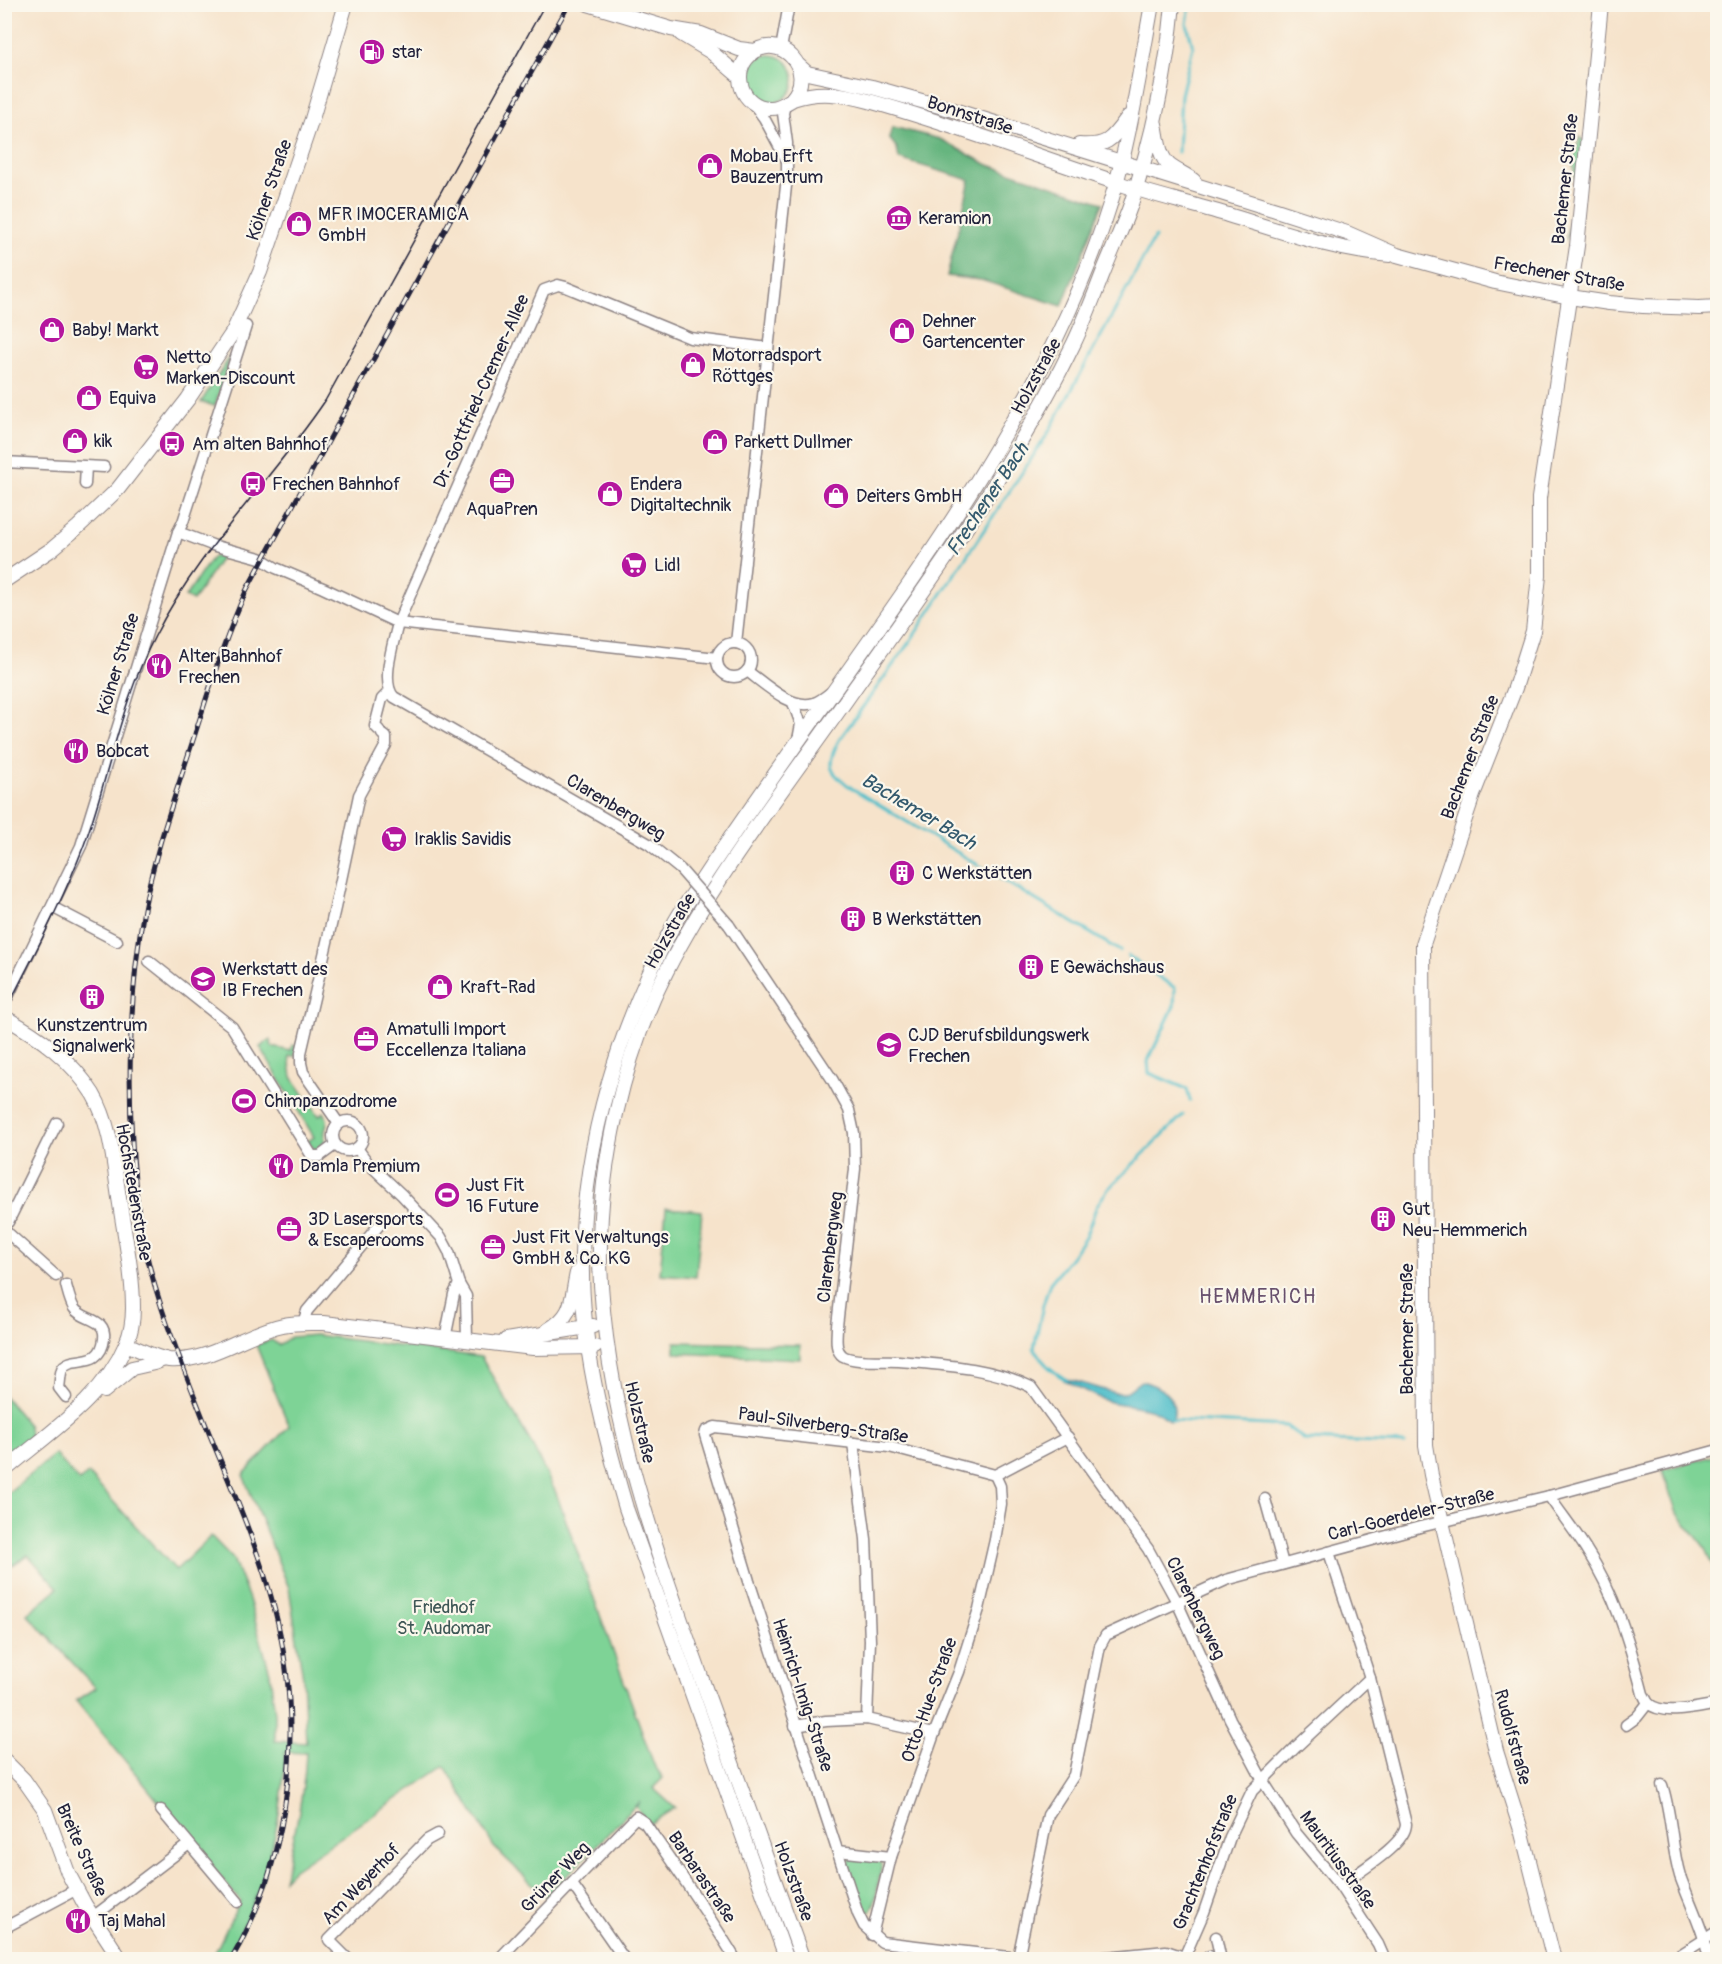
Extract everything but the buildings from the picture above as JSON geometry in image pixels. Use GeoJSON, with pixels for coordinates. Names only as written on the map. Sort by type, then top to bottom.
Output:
{"type":"FeatureCollection","features":[{"type":"Feature","properties":{"kind":"main road","name":"Kölner Straße"},"geometry":{"type":"LineString","coordinates":[[4,581],[70,534],[94,514],[118,489],[220,354],[233,332],[260,272],[312,119],[346,4]]}},
{"type":"Feature","properties":{"kind":"main road"},"geometry":{"type":"LineString","coordinates":[[588,4],[671,29],[701,34],[739,49],[755,51]]}},
{"type":"Feature","properties":{"kind":"main road","name":"Holzstraße"},"geometry":{"type":"LineString","coordinates":[[787,1959],[626,1508],[605,1435],[588,1347],[582,1257],[587,1188],[591,1166],[604,1100],[626,1027],[676,920],[717,857],[919,570],[970,493],[1002,440],[1068,314],[1101,230],[1116,183],[1133,111],[1152,4]]}},
{"type":"Feature","properties":{"kind":"main road","name":"Holzstraße"},"geometry":{"type":"LineString","coordinates":[[803,1959],[649,1527],[622,1431],[606,1346],[600,1263],[601,1195],[618,1105],[641,1031],[664,976],[693,924],[739,851],[920,595],[1015,451],[1076,339],[1128,211],[1141,169],[1154,120],[1173,4]]}},
{"type":"Feature","properties":{"kind":"main road","name":"Bachemer Straße"},"geometry":{"type":"LineString","coordinates":[[1442,1522],[1426,1445],[1423,944],[1473,795],[1515,688],[1533,630],[1539,576],[1540,489],[1570,297],[1601,4]]}},
{"type":"Feature","properties":{"kind":"main road"},"geometry":{"type":"LineString","coordinates":[[671,29],[711,51],[739,76]]}},
{"type":"Feature","properties":{"kind":"main road"},"geometry":{"type":"LineString","coordinates":[[764,48],[781,49],[789,53],[798,64],[801,81],[798,90],[788,102],[770,108],[752,103],[742,90],[739,76],[744,61],[755,51],[764,48]]}},
{"type":"Feature","properties":{"kind":"main road","name":"Bonnstraße"},"geometry":{"type":"LineString","coordinates":[[798,64],[807,73],[820,77],[872,87],[1141,169]]}},
{"type":"Feature","properties":{"kind":"main road","name":"Bonnstraße"},"geometry":{"type":"LineString","coordinates":[[788,102],[821,93],[838,94],[869,101],[951,126],[1135,189]]}},
{"type":"Feature","properties":{"kind":"main road"},"geometry":{"type":"LineString","coordinates":[[1066,145],[1101,145],[1109,141],[1133,111]]}},
{"type":"Feature","properties":{"kind":"main road"},"geometry":{"type":"LineString","coordinates":[[1154,120],[1164,159],[1200,186]]}},
{"type":"Feature","properties":{"kind":"main road","name":"Frechener Straße"},"geometry":{"type":"LineString","coordinates":[[1141,169],[1347,233],[1397,255],[1495,282],[1570,297],[1643,306],[1718,307]]}},
{"type":"Feature","properties":{"kind":"main road","name":"Frechener Straße"},"geometry":{"type":"LineString","coordinates":[[1135,189],[1353,251],[1397,255]]}},
{"type":"Feature","properties":{"kind":"main road","name":"Hochstedenstraße"},"geometry":{"type":"LineString","coordinates":[[4,1017],[44,1040],[59,1053],[75,1069],[93,1094],[102,1112],[108,1132],[130,1273],[133,1310],[126,1344],[104,1381],[74,1412],[4,1471]]}},
{"type":"Feature","properties":{"kind":"main road","name":"Holzstraße"},"geometry":{"type":"LineString","coordinates":[[543,1333],[562,1320],[569,1310],[582,1257]]}},
{"type":"Feature","properties":{"kind":"main road"},"geometry":{"type":"LineString","coordinates":[[126,1344],[164,1359],[180,1359],[204,1355],[282,1325],[324,1323],[533,1348],[606,1346]]}},
{"type":"Feature","properties":{"kind":"main road"},"geometry":{"type":"LineString","coordinates":[[492,1342],[604,1325]]}},
{"type":"Feature","properties":{"kind":"main road"},"geometry":{"type":"LineString","coordinates":[[74,1412],[99,1396],[132,1368],[164,1359]]}},
{"type":"Feature","properties":{"kind":"main road","name":"Rudolfstraße"},"geometry":{"type":"LineString","coordinates":[[1442,1522],[1496,1751],[1522,1833],[1554,1959]]}},
{"type":"Feature","properties":{"kind":"main road","name":"Breite Straße"},"geometry":{"type":"LineString","coordinates":[[4,1760],[24,1780],[45,1810],[68,1873],[93,1917],[121,1959]]}},
{"type":"Feature","properties":{"kind":"street"},"geometry":{"type":"LineString","coordinates":[[781,49],[789,4]]}},
{"type":"Feature","properties":{"kind":"street"},"geometry":{"type":"LineString","coordinates":[[736,643],[787,177],[783,113],[788,102]]}},
{"type":"Feature","properties":{"kind":"street"},"geometry":{"type":"LineString","coordinates":[[752,103],[764,118],[786,159]]}},
{"type":"Feature","properties":{"kind":"street","name":"Dr.-Gottfried-Cremer-Allee"},"geometry":{"type":"LineString","coordinates":[[389,692],[387,676],[398,622],[544,290],[558,285],[566,287],[690,338],[768,348]]}},
{"type":"Feature","properties":{"kind":"street","name":"Kölner Straße"},"geometry":{"type":"LineString","coordinates":[[4,1005],[81,846],[178,532],[246,326]]}},
{"type":"Feature","properties":{"kind":"street"},"geometry":{"type":"LineString","coordinates":[[4,462],[104,467]]}},
{"type":"Feature","properties":{"kind":"street"},"geometry":{"type":"LineString","coordinates":[[85,484],[86,467]]}},
{"type":"Feature","properties":{"kind":"street"},"geometry":{"type":"LineString","coordinates":[[178,532],[212,545],[260,558],[276,568],[398,622],[717,658]]}},
{"type":"Feature","properties":{"kind":"street"},"geometry":{"type":"LineString","coordinates":[[736,643],[749,652],[751,663],[747,671],[740,676],[729,677],[719,670],[717,658],[721,649],[736,643]]}},
{"type":"Feature","properties":{"kind":"street"},"geometry":{"type":"LineString","coordinates":[[747,671],[793,703],[815,703],[833,692]]}},
{"type":"Feature","properties":{"kind":"street"},"geometry":{"type":"LineString","coordinates":[[339,1124],[303,1072],[301,1053],[359,795],[386,746],[386,737],[375,726],[382,699],[389,692]]}},
{"type":"Feature","properties":{"kind":"street","name":"Clarenbergweg"},"geometry":{"type":"LineString","coordinates":[[389,692],[649,844],[680,869],[729,925],[825,1069],[849,1110],[854,1132],[855,1169],[837,1326],[837,1349],[841,1354],[852,1359],[943,1365],[976,1370],[1012,1378],[1031,1387],[1134,1527],[1178,1602],[1230,1719],[1263,1782]]}},
{"type":"Feature","properties":{"kind":"street"},"geometry":{"type":"LineString","coordinates":[[793,703],[801,724],[798,742]]}},
{"type":"Feature","properties":{"kind":"street"},"geometry":{"type":"LineString","coordinates":[[52,907],[117,941]]}},
{"type":"Feature","properties":{"kind":"street"},"geometry":{"type":"LineString","coordinates":[[149,961],[232,1026],[312,1156],[320,1156],[335,1144]]}},
{"type":"Feature","properties":{"kind":"street"},"geometry":{"type":"LineString","coordinates":[[350,1121],[360,1126],[363,1135],[361,1145],[348,1151],[339,1148],[335,1144],[333,1131],[339,1124],[350,1121]]}},
{"type":"Feature","properties":{"kind":"street"},"geometry":{"type":"LineString","coordinates":[[56,1276],[7,1235],[11,1228],[6,1221],[57,1123]]}},
{"type":"Feature","properties":{"kind":"street"},"geometry":{"type":"LineString","coordinates":[[357,1148],[368,1163],[441,1237],[466,1296],[467,1340]]}},
{"type":"Feature","properties":{"kind":"street"},"geometry":{"type":"LineString","coordinates":[[303,1323],[307,1311],[385,1218]]}},
{"type":"Feature","properties":{"kind":"street"},"geometry":{"type":"LineString","coordinates":[[445,1339],[454,1294],[459,1284]]}},
{"type":"Feature","properties":{"kind":"street"},"geometry":{"type":"LineString","coordinates":[[66,1285],[73,1307],[78,1312],[99,1322],[105,1334],[102,1347],[94,1357],[64,1366],[61,1371],[59,1388],[66,1397]]}},
{"type":"Feature","properties":{"kind":"street","name":"Paul-Silverberg-Straße"},"geometry":{"type":"LineString","coordinates":[[706,1431],[714,1427],[889,1447],[995,1475]]}},
{"type":"Feature","properties":{"kind":"street","name":"Heinrich-Imig-Straße"},"geometry":{"type":"LineString","coordinates":[[706,1431],[705,1441],[795,1726],[858,1914],[872,1935]]}},
{"type":"Feature","properties":{"kind":"street"},"geometry":{"type":"LineString","coordinates":[[995,1475],[1068,1437]]}},
{"type":"Feature","properties":{"kind":"street"},"geometry":{"type":"LineString","coordinates":[[853,1443],[866,1539],[870,1641],[867,1719]]}},
{"type":"Feature","properties":{"kind":"street","name":"Carl-Goerdeler-Straße"},"geometry":{"type":"LineString","coordinates":[[1018,1958],[1048,1815],[1074,1775],[1102,1640],[1112,1632],[1226,1580],[1718,1450]]}},
{"type":"Feature","properties":{"kind":"street","name":"Otto-Hue-Straße"},"geometry":{"type":"LineString","coordinates":[[872,1935],[891,1857],[979,1609],[1001,1504],[1000,1486],[995,1475]]}},
{"type":"Feature","properties":{"kind":"street"},"geometry":{"type":"LineString","coordinates":[[1549,1496],[1587,1550],[1607,1588],[1624,1628],[1643,1694],[1648,1703],[1661,1709],[1677,1710],[1718,1704]]}},
{"type":"Feature","properties":{"kind":"street"},"geometry":{"type":"LineString","coordinates":[[1265,1499],[1282,1564]]}},
{"type":"Feature","properties":{"kind":"street"},"geometry":{"type":"LineString","coordinates":[[1329,1552],[1370,1678],[1406,1824],[1406,1830],[1388,1851],[1340,1886]]}},
{"type":"Feature","properties":{"kind":"street","name":"Grachtenhofstraße"},"geometry":{"type":"LineString","coordinates":[[1183,1958],[1204,1912],[1230,1837],[1252,1791],[1370,1678]]}},
{"type":"Feature","properties":{"kind":"street"},"geometry":{"type":"LineString","coordinates":[[1626,1725],[1637,1717],[1648,1703]]}},
{"type":"Feature","properties":{"kind":"street"},"geometry":{"type":"LineString","coordinates":[[795,1726],[826,1721],[867,1719],[934,1734]]}},
{"type":"Feature","properties":{"kind":"street","name":"Mauritiusstraße"},"geometry":{"type":"LineString","coordinates":[[1263,1782],[1296,1833],[1340,1886],[1378,1944],[1385,1959]]}},
{"type":"Feature","properties":{"kind":"street"},"geometry":{"type":"LineString","coordinates":[[1662,1785],[1667,1801],[1680,1876],[1706,1939],[1709,1959]]}},
{"type":"Feature","properties":{"kind":"street"},"geometry":{"type":"LineString","coordinates":[[162,1810],[238,1902]]}},
{"type":"Feature","properties":{"kind":"street","name":"Grüner Weg"},"geometry":{"type":"LineString","coordinates":[[498,1959],[636,1817]]}},
{"type":"Feature","properties":{"kind":"street","name":"Barbarastraße"},"geometry":{"type":"LineString","coordinates":[[636,1817],[645,1822],[736,1959]]}},
{"type":"Feature","properties":{"kind":"street","name":"Am Weyerhof"},"geometry":{"type":"LineString","coordinates":[[349,1959],[329,1940],[427,1840],[438,1834]]}},
{"type":"Feature","properties":{"kind":"street"},"geometry":{"type":"LineString","coordinates":[[93,1917],[189,1844]]}},
{"type":"Feature","properties":{"kind":"street"},"geometry":{"type":"LineString","coordinates":[[838,1851],[891,1857]]}},
{"type":"Feature","properties":{"kind":"street"},"geometry":{"type":"LineString","coordinates":[[572,1884],[626,1959]]}},
{"type":"Feature","properties":{"kind":"street"},"geometry":{"type":"LineString","coordinates":[[4,1928],[77,1889]]}},
{"type":"Feature","properties":{"kind":"street"},"geometry":{"type":"LineString","coordinates":[[1672,1959],[1718,1931]]}},
{"type":"Feature","properties":{"kind":"street"},"geometry":{"type":"LineString","coordinates":[[872,1935],[882,1942],[902,1946],[1035,1959]]}},
{"type":"Feature","properties":{"kind":"street"},"geometry":{"type":"LineString","coordinates":[[1215,1937],[1221,1959]]}},
{"type":"Feature","properties":{"kind":"street"},"geometry":{"type":"LineString","coordinates":[[1077,1959],[1166,1951],[1183,1958]]}},
{"type":"Feature","properties":{"kind":"green space"},"geometry":{"type":"Polygon","coordinates":[[[770,55],[787,62],[794,79],[787,96],[770,103],[753,96],[746,79],[753,62],[770,55]]]}},
{"type":"Feature","properties":{"kind":"green space"},"geometry":{"type":"Polygon","coordinates":[[[893,127],[940,139],[986,164],[1103,203],[1062,306],[981,280],[947,276],[970,180],[899,159],[897,148],[889,138],[893,127]]]}},
{"type":"Feature","properties":{"kind":"green space"},"geometry":{"type":"Polygon","coordinates":[[[1580,137],[1584,141],[1576,200],[1566,239],[1576,191],[1573,161],[1580,137]]]}},
{"type":"Feature","properties":{"kind":"green space"},"geometry":{"type":"Polygon","coordinates":[[[231,355],[215,406],[201,402],[231,355]]]}},
{"type":"Feature","properties":{"kind":"green space"},"geometry":{"type":"Polygon","coordinates":[[[217,555],[221,558],[193,601],[185,597],[211,559],[217,555]]]}},
{"type":"Feature","properties":{"kind":"green space"},"geometry":{"type":"Polygon","coordinates":[[[270,1040],[272,1047],[291,1051],[292,1045],[296,1046],[295,1056],[289,1056],[292,1077],[319,1116],[324,1112],[327,1119],[324,1143],[321,1147],[314,1149],[308,1141],[314,1137],[260,1047],[270,1040]]]}},
{"type":"Feature","properties":{"kind":"green space"},"geometry":{"type":"Polygon","coordinates":[[[666,1208],[702,1211],[696,1277],[660,1274],[666,1208]]]}},
{"type":"Feature","properties":{"kind":"green space","name":"Friedhof St. Audomar"},"geometry":{"type":"Polygon","coordinates":[[[315,1335],[481,1357],[530,1441],[556,1493],[654,1765],[663,1778],[653,1788],[675,1808],[649,1824],[636,1807],[640,1801],[546,1897],[494,1847],[445,1766],[293,1870],[284,1879],[301,1801],[306,1753],[285,1752],[280,1807],[269,1859],[260,1885],[251,1910],[226,1959],[212,1959],[240,1901],[76,1701],[96,1688],[27,1614],[58,1588],[28,1555],[5,1570],[5,1495],[55,1454],[79,1481],[88,1474],[176,1570],[211,1536],[233,1559],[249,1599],[270,1673],[275,1714],[275,1741],[306,1743],[303,1678],[289,1588],[243,1475],[289,1426],[256,1345],[272,1340],[278,1345],[291,1337],[315,1335]]]}},
{"type":"Feature","properties":{"kind":"green space"},"geometry":{"type":"Polygon","coordinates":[[[675,1342],[800,1345],[800,1359],[675,1353],[675,1342]]]}},
{"type":"Feature","properties":{"kind":"green space"},"geometry":{"type":"Polygon","coordinates":[[[4,1396],[29,1426],[30,1437],[5,1458],[4,1396]]]}},
{"type":"Feature","properties":{"kind":"green space"},"geometry":{"type":"Polygon","coordinates":[[[1717,1455],[1717,1573],[1706,1549],[1676,1511],[1662,1470],[1717,1455]]]}},
{"type":"Feature","properties":{"kind":"green space"},"geometry":{"type":"Polygon","coordinates":[[[850,1859],[878,1860],[882,1864],[874,1906],[870,1911],[862,1907],[848,1864],[850,1859]]]}},
{"type":"Feature","properties":{"kind":"water"},"geometry":{"type":"Polygon","coordinates":[[[1064,1378],[1115,1393],[1125,1393],[1141,1381],[1148,1383],[1161,1389],[1170,1399],[1173,1405],[1173,1419],[1169,1421],[1148,1409],[1101,1399],[1064,1378]]]}},
{"type":"Feature","properties":{"kind":"waterway","name":"Frechener Bach"},"geometry":{"type":"LineString","coordinates":[[1178,152],[1181,95],[1193,47],[1187,24],[1190,4]]}},
{"type":"Feature","properties":{"kind":"waterway","name":"Frechener Bach"},"geometry":{"type":"LineString","coordinates":[[1120,951],[853,789],[834,773],[831,763],[839,740],[911,640],[1047,435],[1155,237]]}},
{"type":"Feature","properties":{"kind":"waterway","name":"Bachemer Bach"},"geometry":{"type":"LineString","coordinates":[[1128,956],[1175,988],[1174,1006],[1148,1061],[1149,1073],[1187,1089],[1190,1100]]}},
{"type":"Feature","properties":{"kind":"waterway","name":"Bachemer Bach"},"geometry":{"type":"LineString","coordinates":[[1067,1380],[1048,1367],[1034,1348],[1050,1283],[1086,1235],[1097,1205],[1109,1188],[1183,1115]]}},
{"type":"Feature","properties":{"kind":"waterway","name":"Bachemer Bach"},"geometry":{"type":"LineString","coordinates":[[1170,1416],[1171,1420],[1286,1426],[1305,1440],[1405,1444]]}},
{"type":"Feature","properties":{"kind":"tram line"},"geometry":{"type":"LineString","coordinates":[[4,1014],[66,888],[84,845],[133,687],[155,636],[193,574],[325,401],[545,4]]}},
{"type":"Feature","properties":{"kind":"railway"},"geometry":{"type":"LineString","coordinates":[[231,1960],[252,1919],[268,1877],[280,1833],[287,1788],[290,1742],[289,1697],[283,1651],[267,1582],[250,1533],[173,1340],[149,1266],[139,1215],[132,1140],[130,1062],[134,984],[144,909],[173,801],[218,662],[247,589],[569,4]]}},
{"type":"Feature","properties":{"kind":"place","name":"star"},"geometry":{"type":"Point","coordinates":[372,52]}},
{"type":"Feature","properties":{"kind":"place","name":"Mobau Erft Bauzentrum"},"geometry":{"type":"Point","coordinates":[710,166]}},
{"type":"Feature","properties":{"kind":"place","name":"Keramion"},"geometry":{"type":"Point","coordinates":[899,218]}},
{"type":"Feature","properties":{"kind":"place","name":"MFR IMOCERAMICA GmbH"},"geometry":{"type":"Point","coordinates":[299,224]}},
{"type":"Feature","properties":{"kind":"place","name":"Baby! Markt"},"geometry":{"type":"Point","coordinates":[52,330]}},
{"type":"Feature","properties":{"kind":"place","name":"Dehner Gartencenter"},"geometry":{"type":"Point","coordinates":[902,331]}},
{"type":"Feature","properties":{"kind":"place","name":"Motorradsport Röttges"},"geometry":{"type":"Point","coordinates":[693,365]}},
{"type":"Feature","properties":{"kind":"place","name":"Netto Marken-Discount"},"geometry":{"type":"Point","coordinates":[146,367]}},
{"type":"Feature","properties":{"kind":"place","name":"Equiva"},"geometry":{"type":"Point","coordinates":[89,398]}},
{"type":"Feature","properties":{"kind":"place","name":"kik"},"geometry":{"type":"Point","coordinates":[75,441]}},
{"type":"Feature","properties":{"kind":"place","name":"Parkett Dullmer"},"geometry":{"type":"Point","coordinates":[715,442]}},
{"type":"Feature","properties":{"kind":"place","name":"Am alten Bahnhof"},"geometry":{"type":"Point","coordinates":[172,444]}},
{"type":"Feature","properties":{"kind":"place","name":"AquaPren"},"geometry":{"type":"Point","coordinates":[502,481]}},
{"type":"Feature","properties":{"kind":"place","name":"Frechen Bahnhof"},"geometry":{"type":"Point","coordinates":[253,484]}},
{"type":"Feature","properties":{"kind":"place","name":"Endera Digitaltechnik"},"geometry":{"type":"Point","coordinates":[610,494]}},
{"type":"Feature","properties":{"kind":"place","name":"Deiters GmbH"},"geometry":{"type":"Point","coordinates":[836,496]}},
{"type":"Feature","properties":{"kind":"place","name":"Lidl"},"geometry":{"type":"Point","coordinates":[634,565]}},
{"type":"Feature","properties":{"kind":"place","name":"Alter Bahnhof Frechen"},"geometry":{"type":"Point","coordinates":[159,666]}},
{"type":"Feature","properties":{"kind":"place","name":"Bobcat"},"geometry":{"type":"Point","coordinates":[76,751]}},
{"type":"Feature","properties":{"kind":"place","name":"Iraklis Savidis"},"geometry":{"type":"Point","coordinates":[394,839]}},
{"type":"Feature","properties":{"kind":"place","name":"C Werkstätten"},"geometry":{"type":"Point","coordinates":[902,873]}},
{"type":"Feature","properties":{"kind":"place","name":"B Werkstätten"},"geometry":{"type":"Point","coordinates":[853,919]}},
{"type":"Feature","properties":{"kind":"place","name":"E Gewächshaus"},"geometry":{"type":"Point","coordinates":[1031,967]}},
{"type":"Feature","properties":{"kind":"place","name":"Werkstatt des IB Frechen"},"geometry":{"type":"Point","coordinates":[203,979]}},
{"type":"Feature","properties":{"kind":"place","name":"Kraft-Rad"},"geometry":{"type":"Point","coordinates":[440,987]}},
{"type":"Feature","properties":{"kind":"place","name":"Kunstzentrum Signalwerk"},"geometry":{"type":"Point","coordinates":[92,997]}},
{"type":"Feature","properties":{"kind":"place","name":"Amatulli Import Eccellenza Italiana"},"geometry":{"type":"Point","coordinates":[366,1039]}},
{"type":"Feature","properties":{"kind":"place","name":"CJD Berufsbildungswerk Frechen"},"geometry":{"type":"Point","coordinates":[889,1045]}},
{"type":"Feature","properties":{"kind":"place","name":"Chimpanzodrome"},"geometry":{"type":"Point","coordinates":[244,1101]}},
{"type":"Feature","properties":{"kind":"place","name":"Damla Premium"},"geometry":{"type":"Point","coordinates":[281,1166]}},
{"type":"Feature","properties":{"kind":"place","name":"Just Fit 16 Future"},"geometry":{"type":"Point","coordinates":[447,1195]}},
{"type":"Feature","properties":{"kind":"place","name":"Gut Neu-Hemmerich"},"geometry":{"type":"Point","coordinates":[1383,1219]}},
{"type":"Feature","properties":{"kind":"place","name":"3D Lasersports & Escaperooms"},"geometry":{"type":"Point","coordinates":[289,1229]}},
{"type":"Feature","properties":{"kind":"place","name":"Just Fit Verwaltungs GmbH & Co. KG"},"geometry":{"type":"Point","coordinates":[493,1247]}},
{"type":"Feature","properties":{"kind":"place","name":"Taj Mahal"},"geometry":{"type":"Point","coordinates":[78,1921]}},
{"type":"Feature","properties":{"kind":"district","name":"HEMMERICH"},"geometry":{"type":"Point","coordinates":[1258,1296]}}]}
